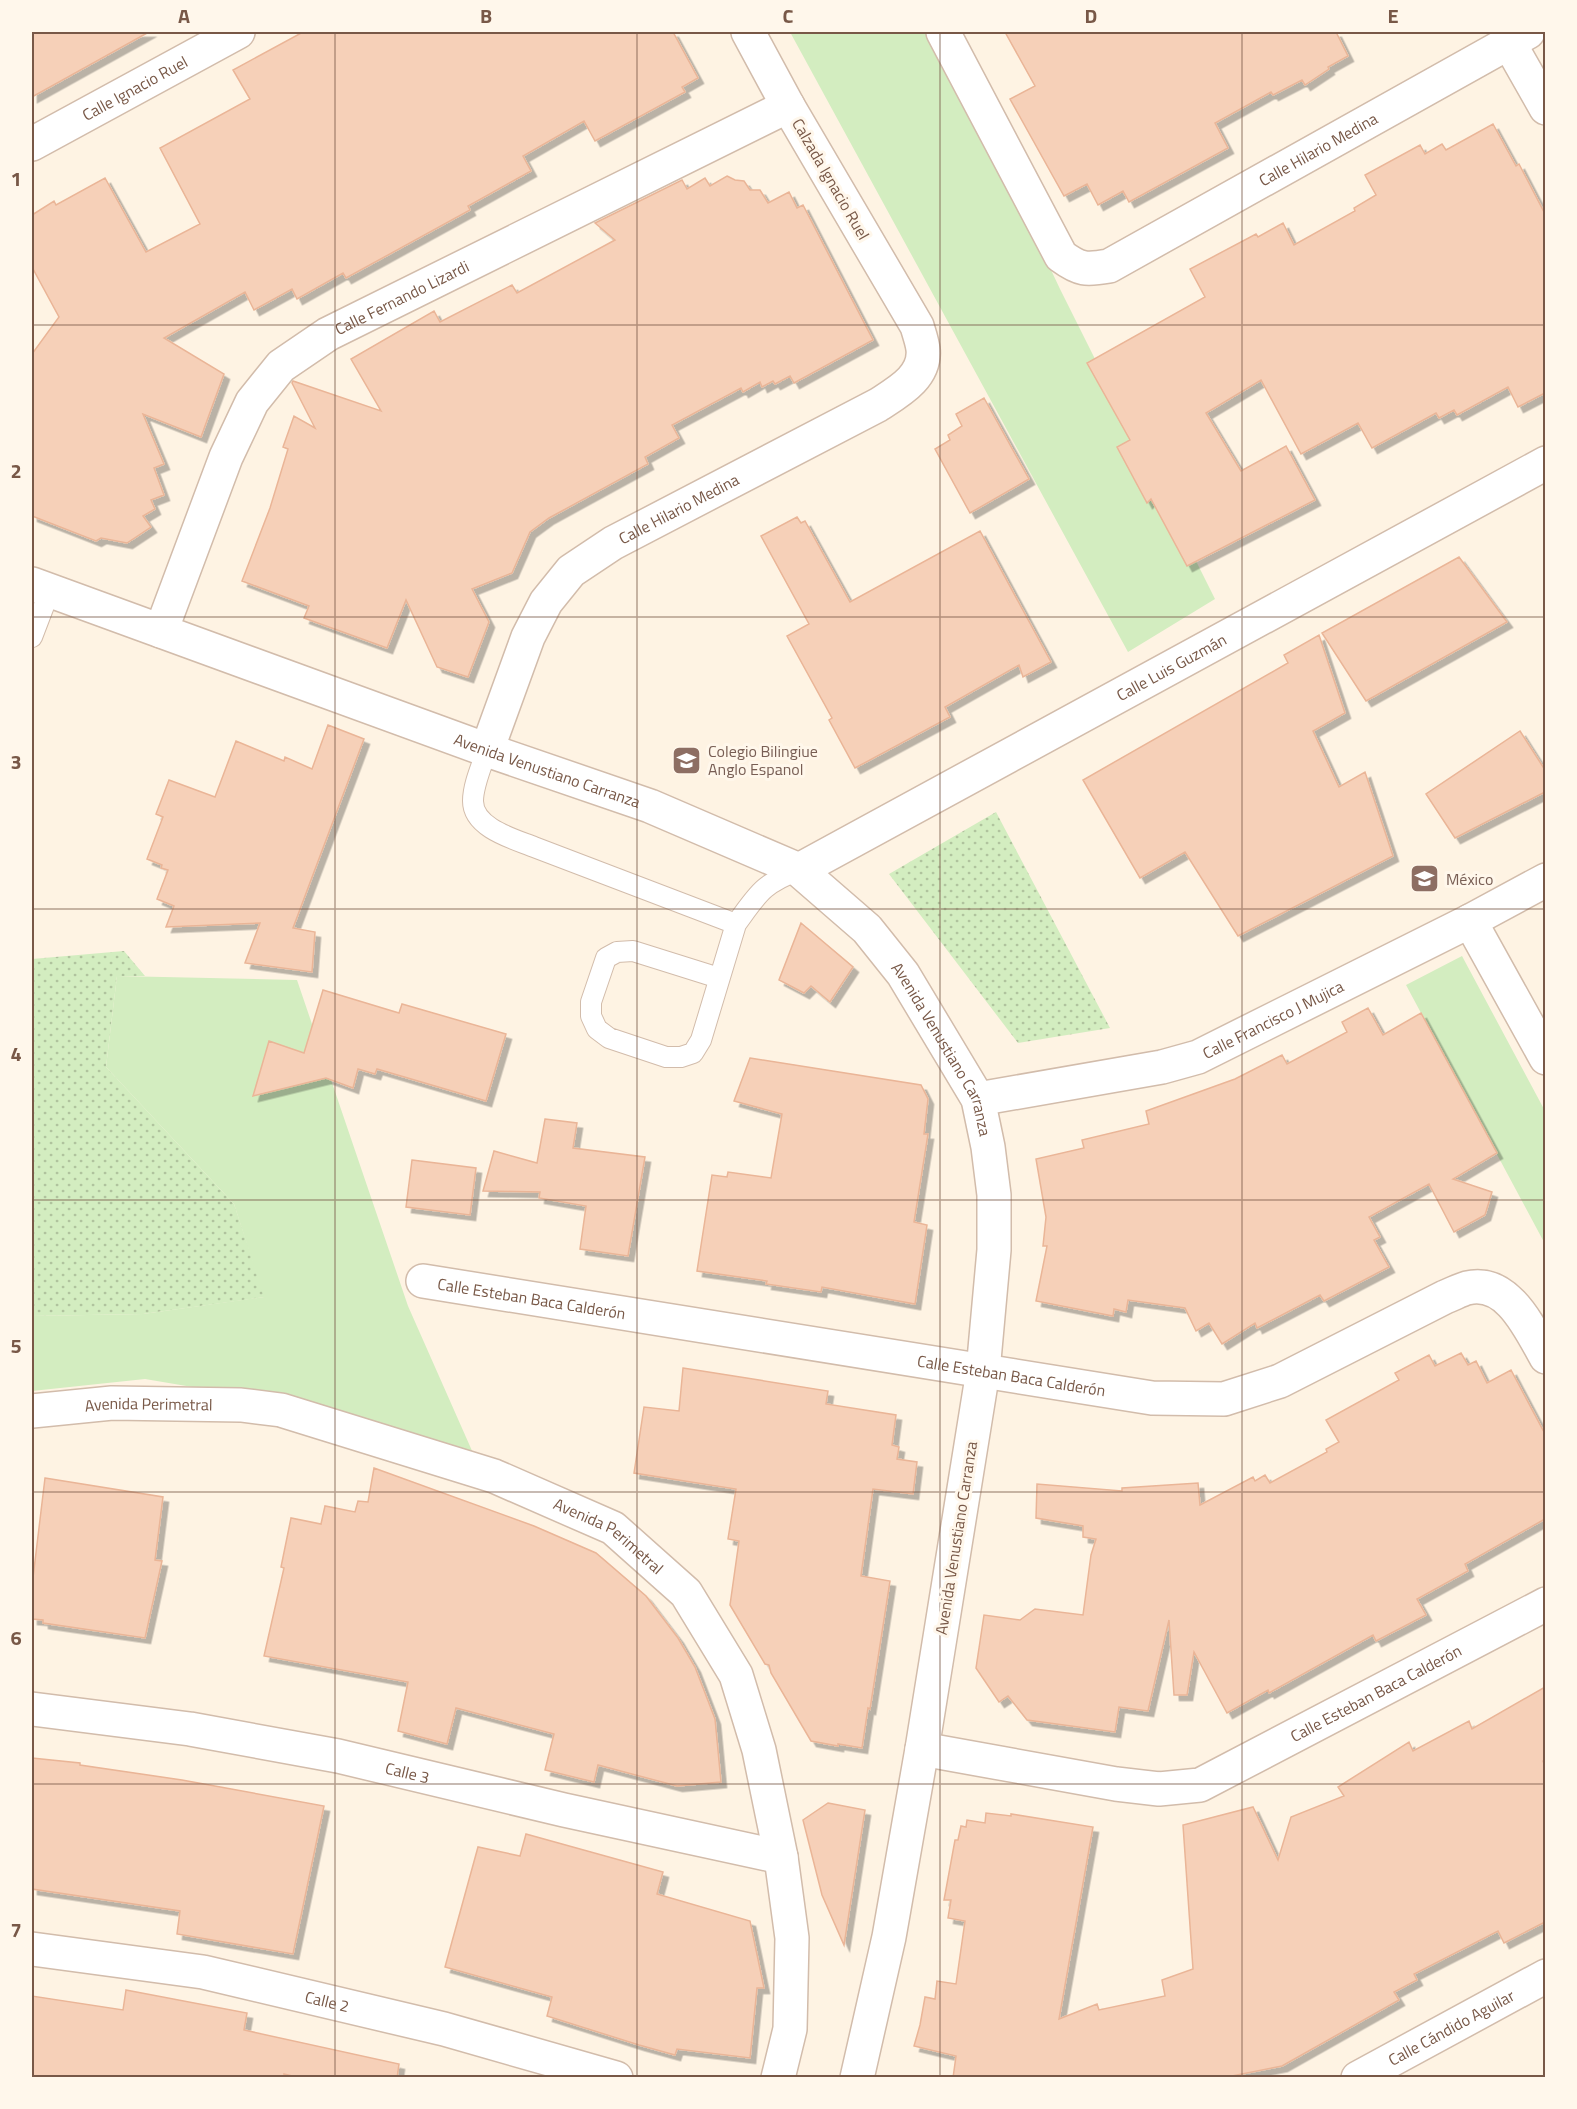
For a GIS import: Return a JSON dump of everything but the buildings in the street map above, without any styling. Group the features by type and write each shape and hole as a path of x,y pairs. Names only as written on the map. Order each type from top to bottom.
{"street":[{"name":"Calle Ignacio Ruel","path":"32,144 238,32"},
{"name":"Calzada Ignacio Ruel","path":"748,32 788,106 917,326"},
{"name":"Calle Hilario Medina","path":"943,32 1061,256 1077,267 1089,270 1108,266 1518,36"},
{"path":"1518,36 1545,108"},
{"name":"Calle Fernando Lizardi","path":"161,631 226,457 252,402 281,366 328,334 788,106"},
{"name":"Calle Hilario Medina","path":"487,750 528,637 546,602 571,571 613,543 878,405 906,387 919,370 924,350 917,326"},
{"name":"Calle Luis Guzmán","path":"799,870 1545,463"},
{"name":"Avenida Venustiano Carranza","path":"41,587 487,750 650,806 799,870 867,929 903,974 978,1099 988,1147 994,1195 994,1250 983,1371 889,1937 857,2078"},
{"name":"Calle Francisco J Mujica","path":"978,1099 1162,1067 1198,1056 1470,921 1545,880"},
{"path":"1470,921 1545,1058"},
{"name":"Calle Esteban Baca Calderón","path":"423,1281 1152,1398 1224,1399 1280,1381 1446,1296 1469,1287 1488,1288 1506,1298 1522,1316 1545,1357"},
{"name":"Avenida Perimetral","path":"32,1411 112,1403 241,1404 281,1410 494,1476 614,1528 686,1593 736,1675 759,1750 781,1857 792,1938 790,2029 778,2078"},
{"name":"Calle Esteban Baca Calderón","path":"922,1749 1116,1784 1160,1789 1200,1785 1545,1604"},
{"name":"Calle 3","path":"32,1709 190,1729 338,1756 564,1810 781,1857"},
{"name":"Calle 2","path":"32,1949 203,1972 444,2029 616,2078"},
{"name":"Calle Cándido Aguilar","path":"1358,2078 1545,1976"}],"lane":[{"path":"32,637 41,587"},
{"path":"487,750 473,802 482,822 501,835 736,924"},
{"path":"719,978 633,951 617,952 606,958 591,1002 591,1016 597,1029 609,1038 666,1056 681,1057 693,1053 701,1040 736,924 762,889 781,877 799,870"}],"green space":[{"path":"790,32 939,32 1060,289 1215,599 1128,652"},
{"path":"996,812 1110,1028 1018,1043 889,874"},
{"path":"124,951 145,976 117,976 106,1067 234,1204 265,1297 143,1314 32,1316 32,959"},
{"path":"1462,956 1545,1111 1545,1244 1406,985"},
{"path":"117,976 297,980 408,1306 473,1453 345,1413 145,1379 32,1391 32,1316 143,1314 264,1297 234,1204 106,1067"}],"place":[{"name":"Colegio Bilingiue Anglo Espanol","path":"687,760"},
{"name":"México","path":"1425,879"}]}
